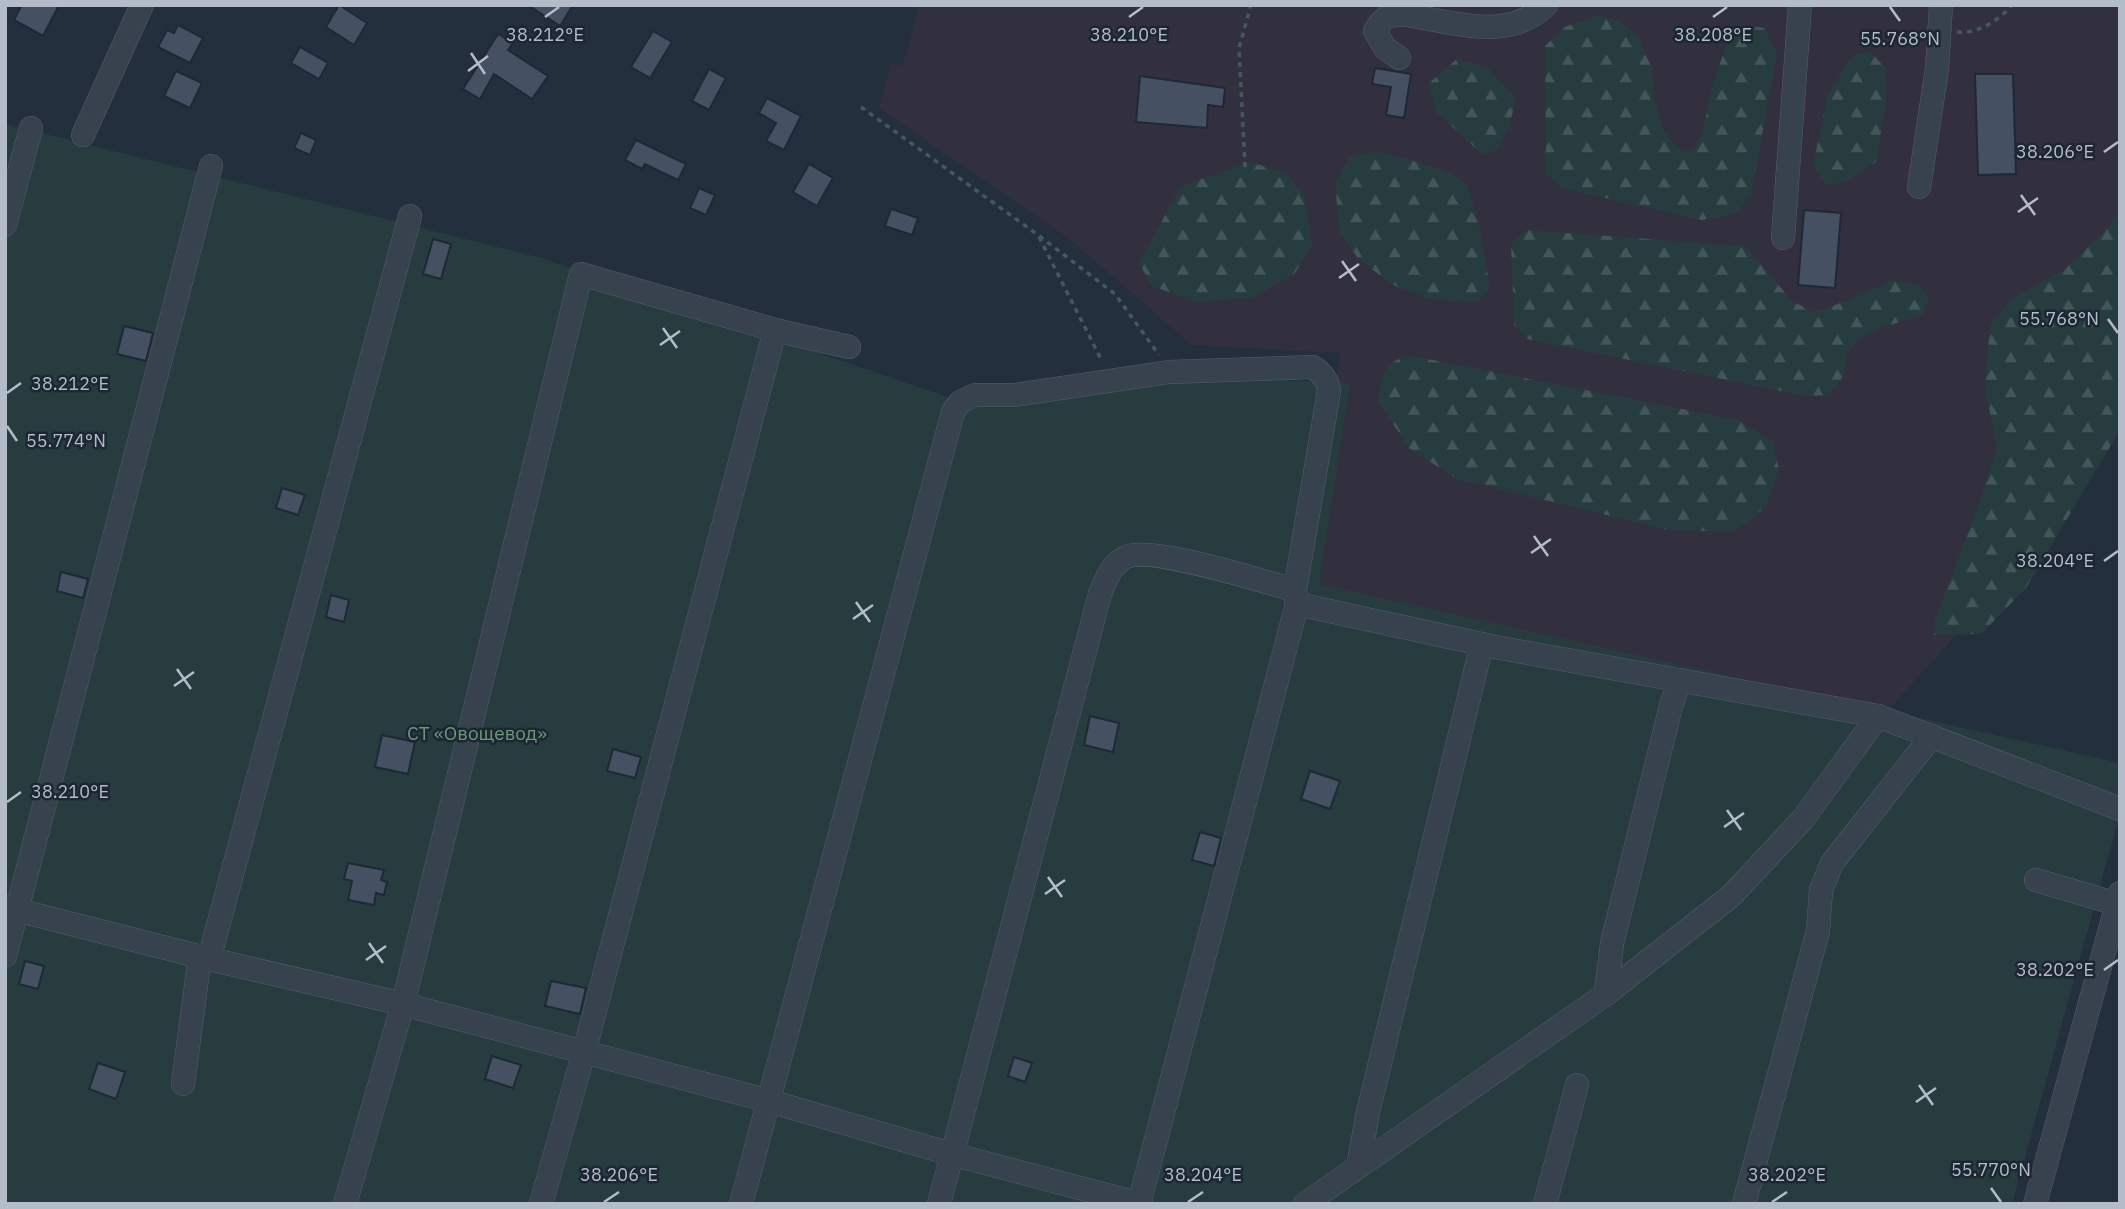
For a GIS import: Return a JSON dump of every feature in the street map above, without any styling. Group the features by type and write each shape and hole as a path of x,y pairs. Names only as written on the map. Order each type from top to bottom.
{"street":[{"path":"83,135 142,5"},
{"path":"1399,58 1385,48 1376,31 1382,22 1391,16 1409,15 1486,28 1516,24 1546,5"},
{"path":"1783,239 1800,5"},
{"path":"1919,187 1937,69 1941,5"},
{"path":"5,225 31,128"},
{"path":"5,956 11,908 211,166"},
{"path":"183,1084 204,957 410,216"},
{"path":"345,1204 402,1004 581,274 775,330 849,346"},
{"path":"541,1204 584,1052 775,330"},
{"path":"11,908 402,1004 769,1101 951,1154 1140,1204 1296,597 1329,391 1328,383 1321,372 1313,367 1169,372 1015,395 975,395 960,402 953,412 769,1101 741,1204"},
{"path":"939,1204 1097,607 1110,571 1130,556 1161,556 1296,597 1482,644 1878,716 2120,809"},
{"path":"1358,1167 1368,1112 1482,644"},
{"path":"1606,994 1612,943 1679,680"},
{"path":"1305,1204 1606,994 1731,896 1803,819 1878,716"},
{"path":"1744,1204 1818,931 1821,890 1828,872 1832,863 1931,736"},
{"path":"2035,1204 2118,899 2036,880"},
{"path":"1545,1204 1577,1085"}],"path":[{"path":"1245,167 1239,48 1251,5"},
{"path":"1939,31 1968,33 2000,19 2012,5"},
{"path":"861,107 1115,294 1155,348 1169,372"},
{"path":"1038,235 1112,382"}],"shaded area":[{"path":"919,5 2120,5 2120,301 1993,594 1890,708 1320,606 1304,588 1340,353 1192,345 1067,237 879,108 891,64 903,65"}],"green space":[{"path":"1598,15 1619,21 1636,34 1652,68 1654,97 1662,129 1682,152 1694,148 1702,135 1712,87 1728,40 1742,24 1764,28 1777,54 1751,194 1736,214 1702,220 1561,188 1546,173 1545,46 1565,27"},
{"path":"1870,51 1885,68 1886,102 1876,162 1848,181 1826,185 1813,166 1827,97 1851,57"},
{"path":"1457,59 1488,68 1516,98 1510,124 1497,150 1482,154 1437,113 1428,84"},
{"name":"СТ «Овощевод»","path":"5,124 541,258 968,404 1194,376 1350,383 1319,584 2120,763 2120,814 2012,1204 5,1204"},
{"path":"1378,152 1443,170 1461,180 1467,187 1476,214 1490,289 1477,302 1432,299 1397,287 1360,261 1340,233 1335,183 1350,156"},
{"path":"1251,162 1287,174 1305,197 1312,245 1295,273 1254,297 1196,302 1152,286 1139,263 1181,186"},
{"path":"2120,207 2120,430 2026,588 1981,634 1934,635 1935,620 1997,449 1985,388 1990,325 2011,299 2065,269 2110,226"},
{"path":"1526,230 1745,246 1793,302 1815,312 1890,281 1918,284 1929,299 1922,315 1859,338 1846,356 1844,375 1829,395 1806,396 1527,339 1514,325 1511,244"},
{"path":"1407,355 1738,420 1773,442 1779,469 1766,507 1734,532 1669,530 1457,479 1410,449 1378,402 1387,368"}],"building":[{"path":"22,5 59,5 43,36 14,20"},
{"path":"339,5 367,23 354,45 326,27"},
{"path":"528,5 573,5 560,26"},
{"path":"178,25 203,38 190,63 158,47 167,30 174,33"},
{"path":"653,31 672,42 650,78 631,67"},
{"path":"498,34 513,43 508,50 548,76 532,99 494,74 480,99 463,89"},
{"path":"300,47 328,63 319,79 291,63"},
{"path":"1375,68 1411,74 1404,118 1386,115 1391,87 1372,84"},
{"path":"709,69 726,78 709,110 692,101"},
{"path":"176,71 202,83 190,108 164,96"},
{"path":"1975,74 2013,74 2016,174 1978,175"},
{"path":"1140,76 1225,88 1223,107 1208,105 1207,128 1136,122"},
{"path":"767,98 801,116 784,150 766,141 776,123 759,113"},
{"path":"301,133 316,140 310,155 294,148"},
{"path":"636,140 686,164 678,180 645,164 642,169 625,160"},
{"path":"809,164 833,178 817,206 793,192"},
{"path":"699,188 715,195 706,215 690,208"},
{"path":"891,209 918,218 912,235 885,226"},
{"path":"1804,210 1841,213 1835,288 1798,285"},
{"path":"433,239 451,244 441,279 423,274"},
{"path":"124,326 153,333 146,361 117,354"},
{"path":"282,488 305,495 298,515 276,508"},
{"path":"61,572 88,579 83,598 57,591"},
{"path":"331,595 349,600 344,622 326,617"},
{"path":"1090,716 1119,723 1113,752 1084,745"},
{"path":"382,735 415,742 408,774 375,767"},
{"path":"613,749 641,757 635,778 607,771"},
{"path":"1310,771 1340,781 1330,809 1301,799"},
{"path":"1200,832 1221,838 1214,866 1192,860"},
{"path":"348,863 384,870 381,880 387,882 384,895 376,893 374,905 348,900 352,881 344,879"},
{"path":"25,961 44,966 38,989 19,984"},
{"path":"551,981 586,988 580,1014 545,1006"},
{"path":"492,1056 521,1065 513,1088 485,1079"},
{"path":"1014,1057 1032,1063 1025,1082 1008,1076"},
{"path":"98,1063 125,1072 116,1099 89,1089"}]}
